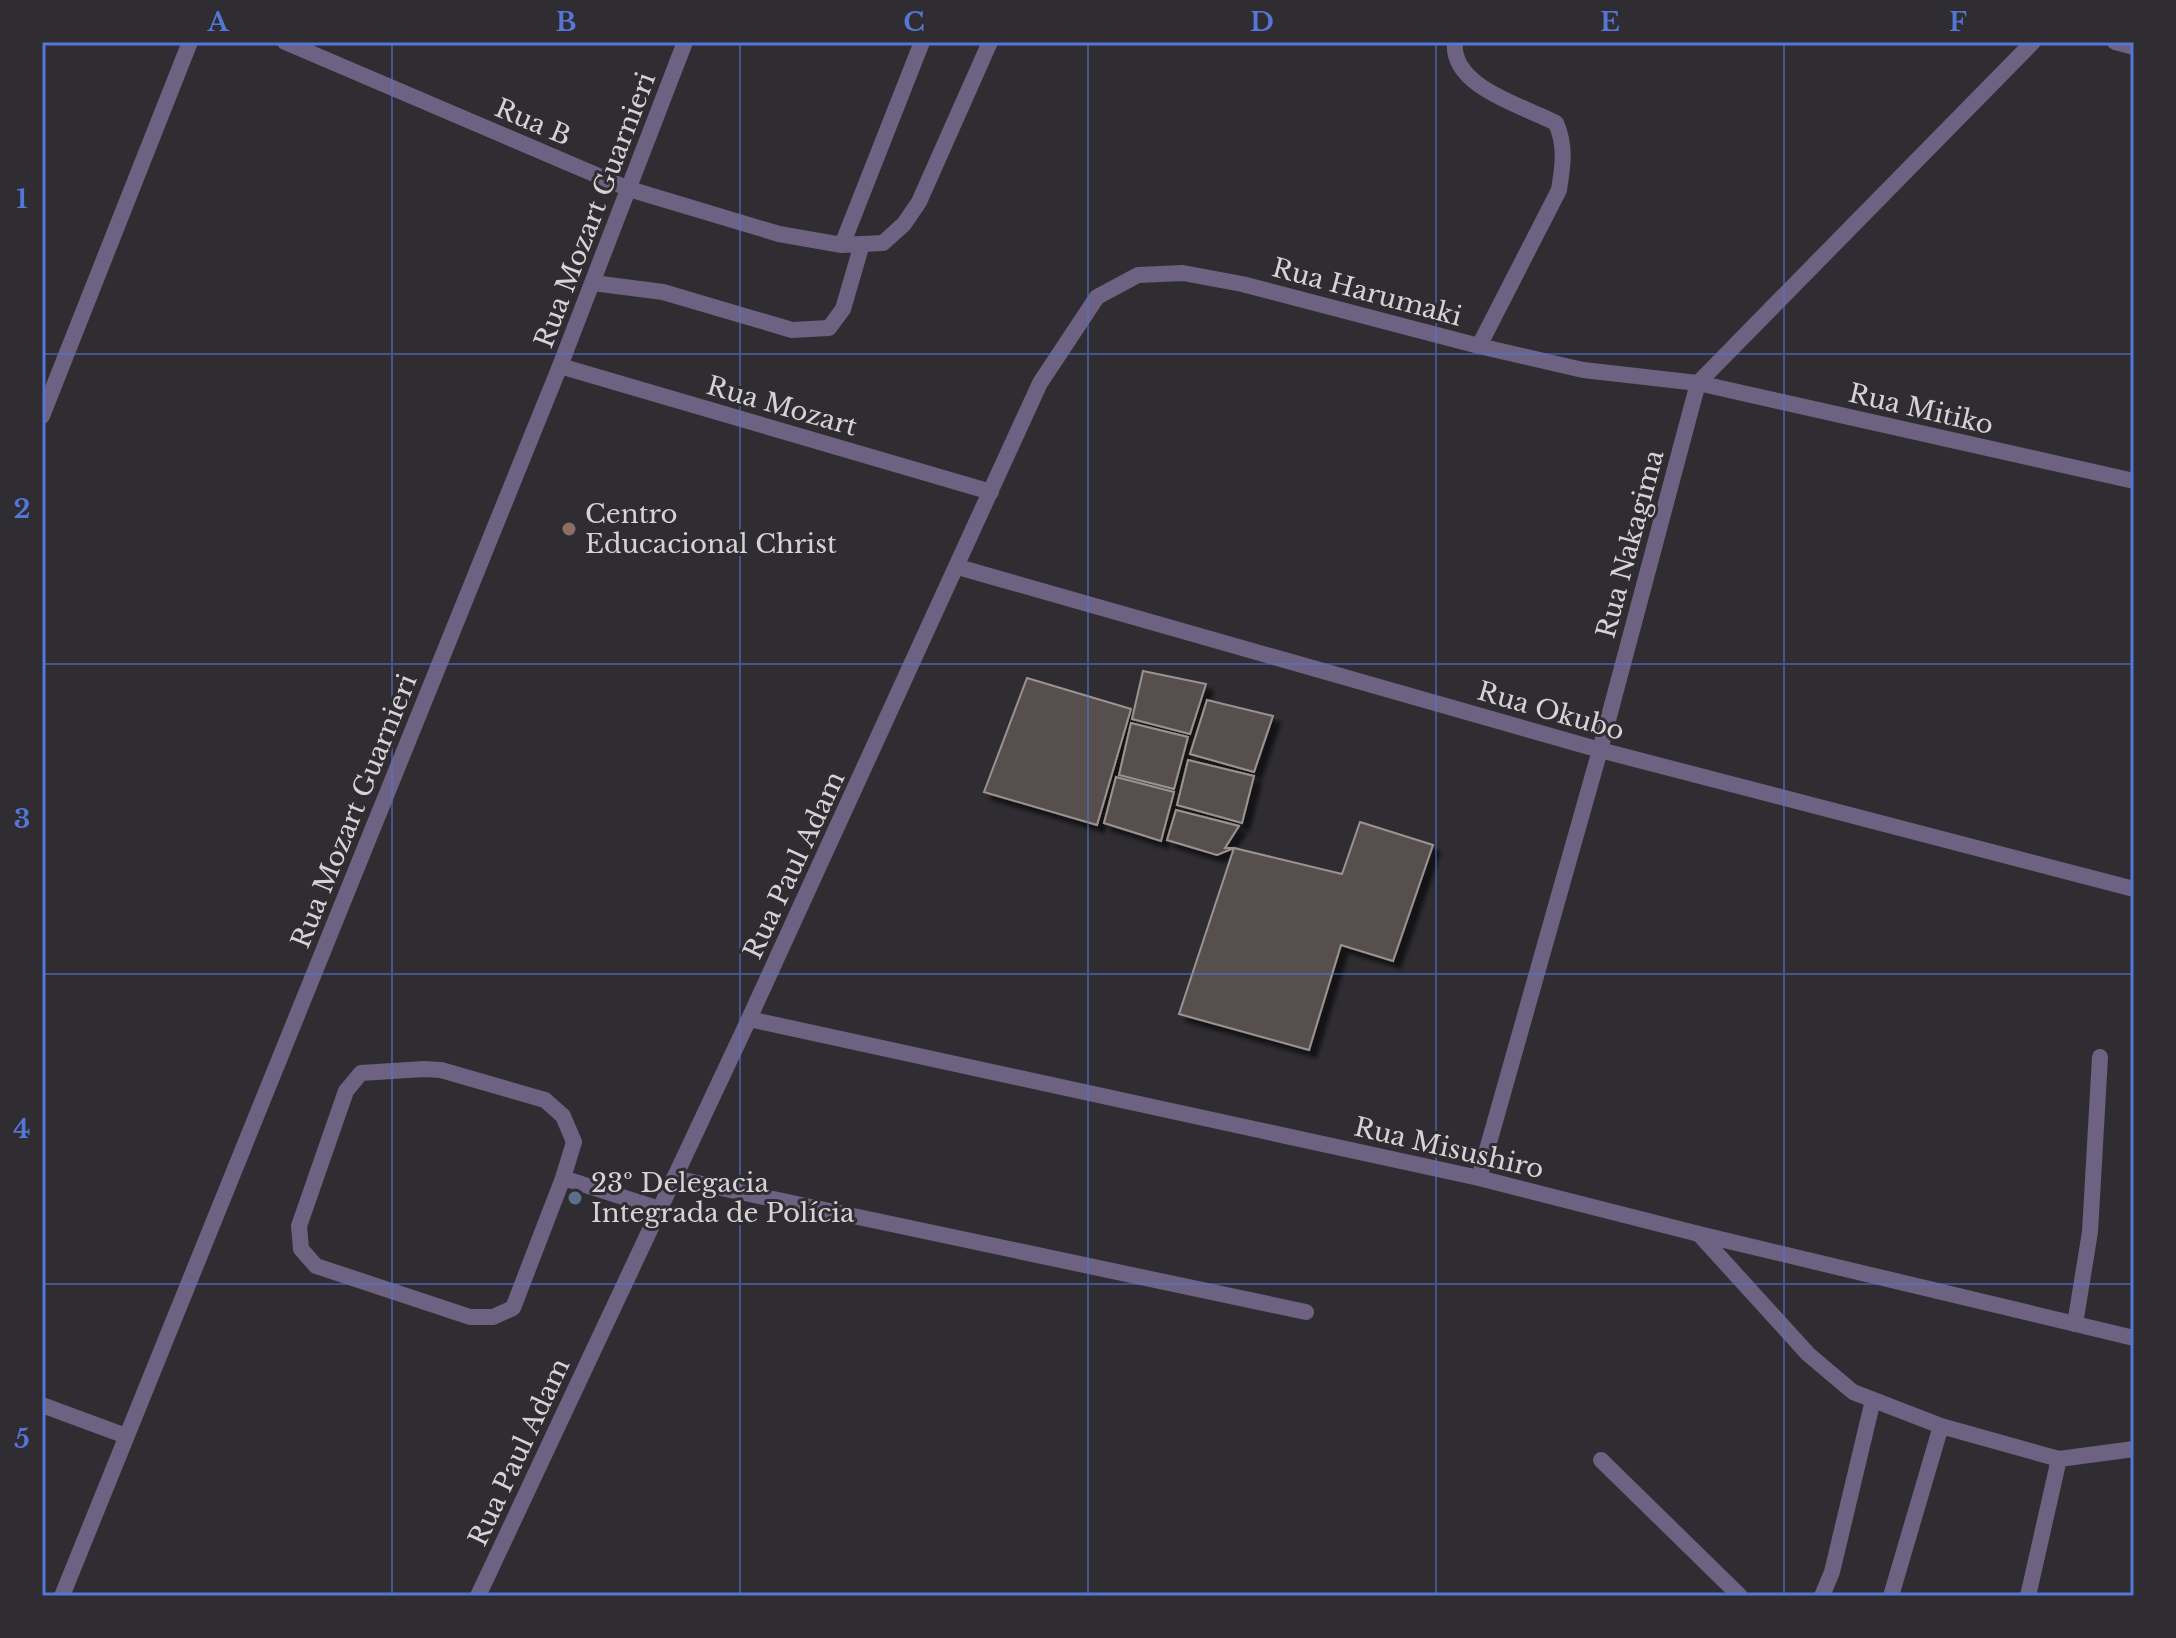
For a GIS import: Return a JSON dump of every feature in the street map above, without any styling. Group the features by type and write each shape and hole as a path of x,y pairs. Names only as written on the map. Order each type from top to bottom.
{"street":[{"path":"42,416 190,42"},
{"name":"Rua B","path":"285,42 629,189 779,234 842,245 883,243 904,224 919,202 990,42"},
{"name":"Rua Mozart Guarnieri","path":"62,1596 560,366 685,42"},
{"path":"842,245 922,42"},
{"name":"Rua Harumaki","path":"1455,42 1454,52 1463,72 1489,92 1556,123 1563,140 1559,190 1479,346"},
{"name":"Rua Nakagima","path":"1479,1178 1600,750 1698,383 2033,42"},
{"path":"2115,42 2134,47"},
{"path":"593,283 663,292 792,330 829,328 843,309 862,244"},
{"name":"Rua Paul Adam","path":"478,1596 749,1019 1040,383 1097,297 1138,275 1183,273 1242,284"},
{"name":"Rua Harumaki","path":"1242,284 1583,370 1698,383"},
{"name":"Rua Mozart","path":"560,366 991,492"},
{"name":"Rua Mitiko","path":"1698,383 2134,481"},
{"name":"Rua Okubo","path":"958,567 1600,750 2134,889"},
{"name":"Rua Misushiro","path":"749,1019 1479,1178 2134,1338"},
{"path":"2075,1324 2090,1232 2100,1057"},
{"path":"441,1070 545,1100 563,1116 574,1142 563,1178 513,1308 493,1317 470,1317 316,1266 301,1249 299,1226 346,1091 361,1073 441,1070"},
{"path":"563,1178 660,1209"},
{"path":"674,1178 1306,1312"},
{"path":"1699,1234 1808,1354 1853,1392 1941,1426 2059,1459 2134,1449"},
{"path":"1822,1596 1832,1572 1873,1400"},
{"path":"42,1405 126,1436"},
{"path":"1891,1596 1941,1426"},
{"path":"2028,1596 2059,1459"},
{"path":"1601,1460 1740,1596"}],"building":[{"path":"1143,671 1206,684 1190,734 1132,719"},
{"path":"1027,678 1131,709 1097,825 984,792"},
{"path":"1207,700 1273,716 1254,772 1190,754"},
{"path":"1131,723 1188,737 1174,789 1119,775"},
{"path":"1188,760 1254,776 1242,823 1177,805"},
{"path":"1116,777 1174,792 1161,841 1104,823"},
{"path":"1176,810 1239,826 1225,848 1234,848 1217,855 1167,840"},
{"path":"1360,822 1433,845 1393,961 1341,945 1309,1050 1179,1014 1234,848 1342,874"}],"place":[{"name":"Centro Educacional Christ","path":"569,529"},
{"name":"23º Delegacia Integrada de Polícia","path":"575,1198"}]}
